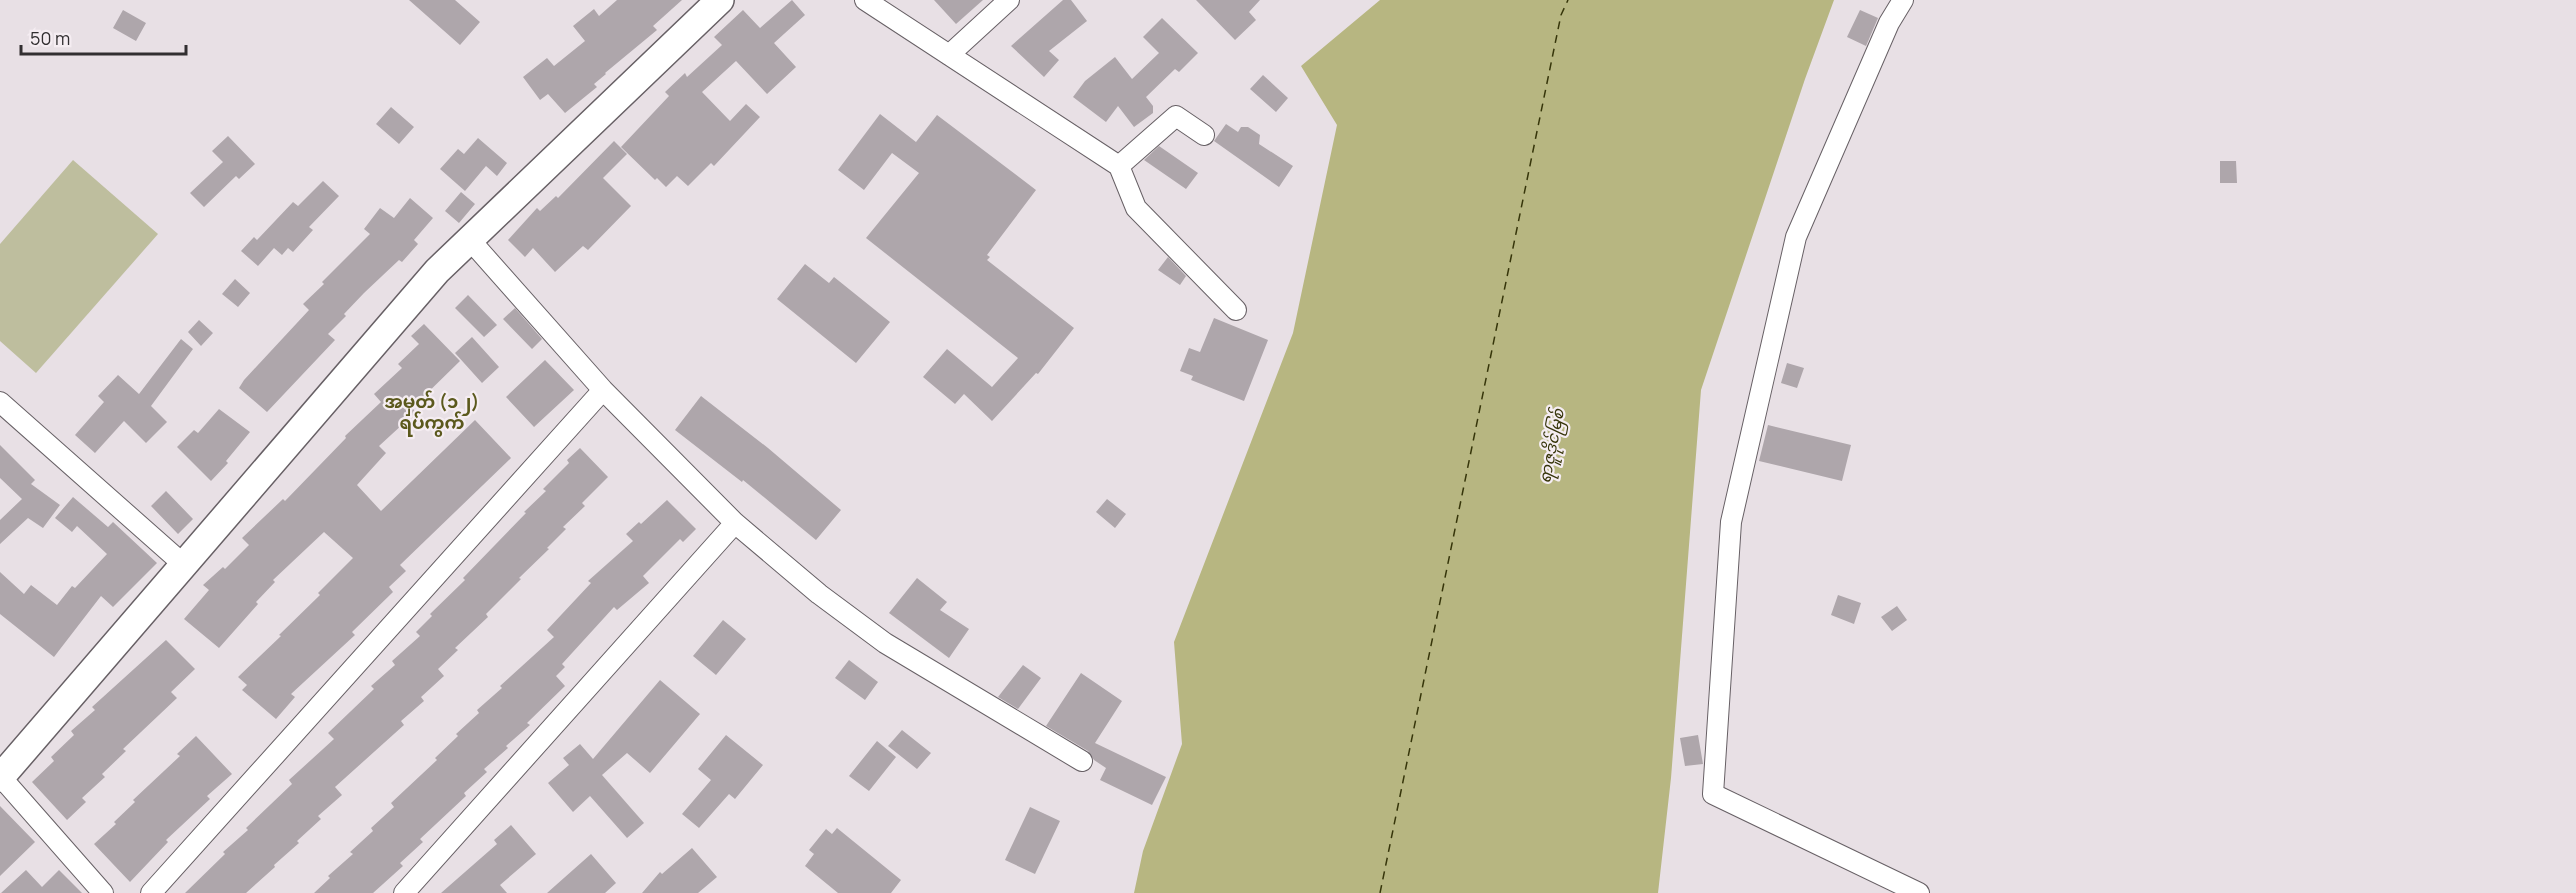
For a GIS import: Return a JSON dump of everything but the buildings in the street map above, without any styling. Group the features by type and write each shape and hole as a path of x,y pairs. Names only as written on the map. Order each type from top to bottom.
{"street":[{"path":"103,893 0,778 437,271 720,0"},
{"path":"865,0 1119,166 1136,208 1236,310"},
{"path":"949,56 1009,0"},
{"path":"1903,0 1889,23 1796,237 1731,522 1713,794 1919,893"},
{"path":"1119,166 1176,117 1204,135"},
{"path":"470,240 603,390 735,523 819,594 885,643 1082,761"},
{"path":"151,893 603,390"},
{"path":"0,402 183,564"},
{"path":"404,893 735,523"}],"green space":[{"path":"73,160 158,234 36,373 0,341 0,244"}],"water":[{"name":"ရာဇူဒိုင်မြစ်","path":"1380,0 1834,0 1805,79 1701,390 1671,778 1658,893 1134,893 1143,851 1182,744 1174,642 1293,333 1337,125 1301,66"}],"ferry route":[{"path":"1380,893 1561,15 1568,0"}],"district":[{"name":"အမှတ် (၁၂) ရပ်ကွက်","path":"432,411"}]}
